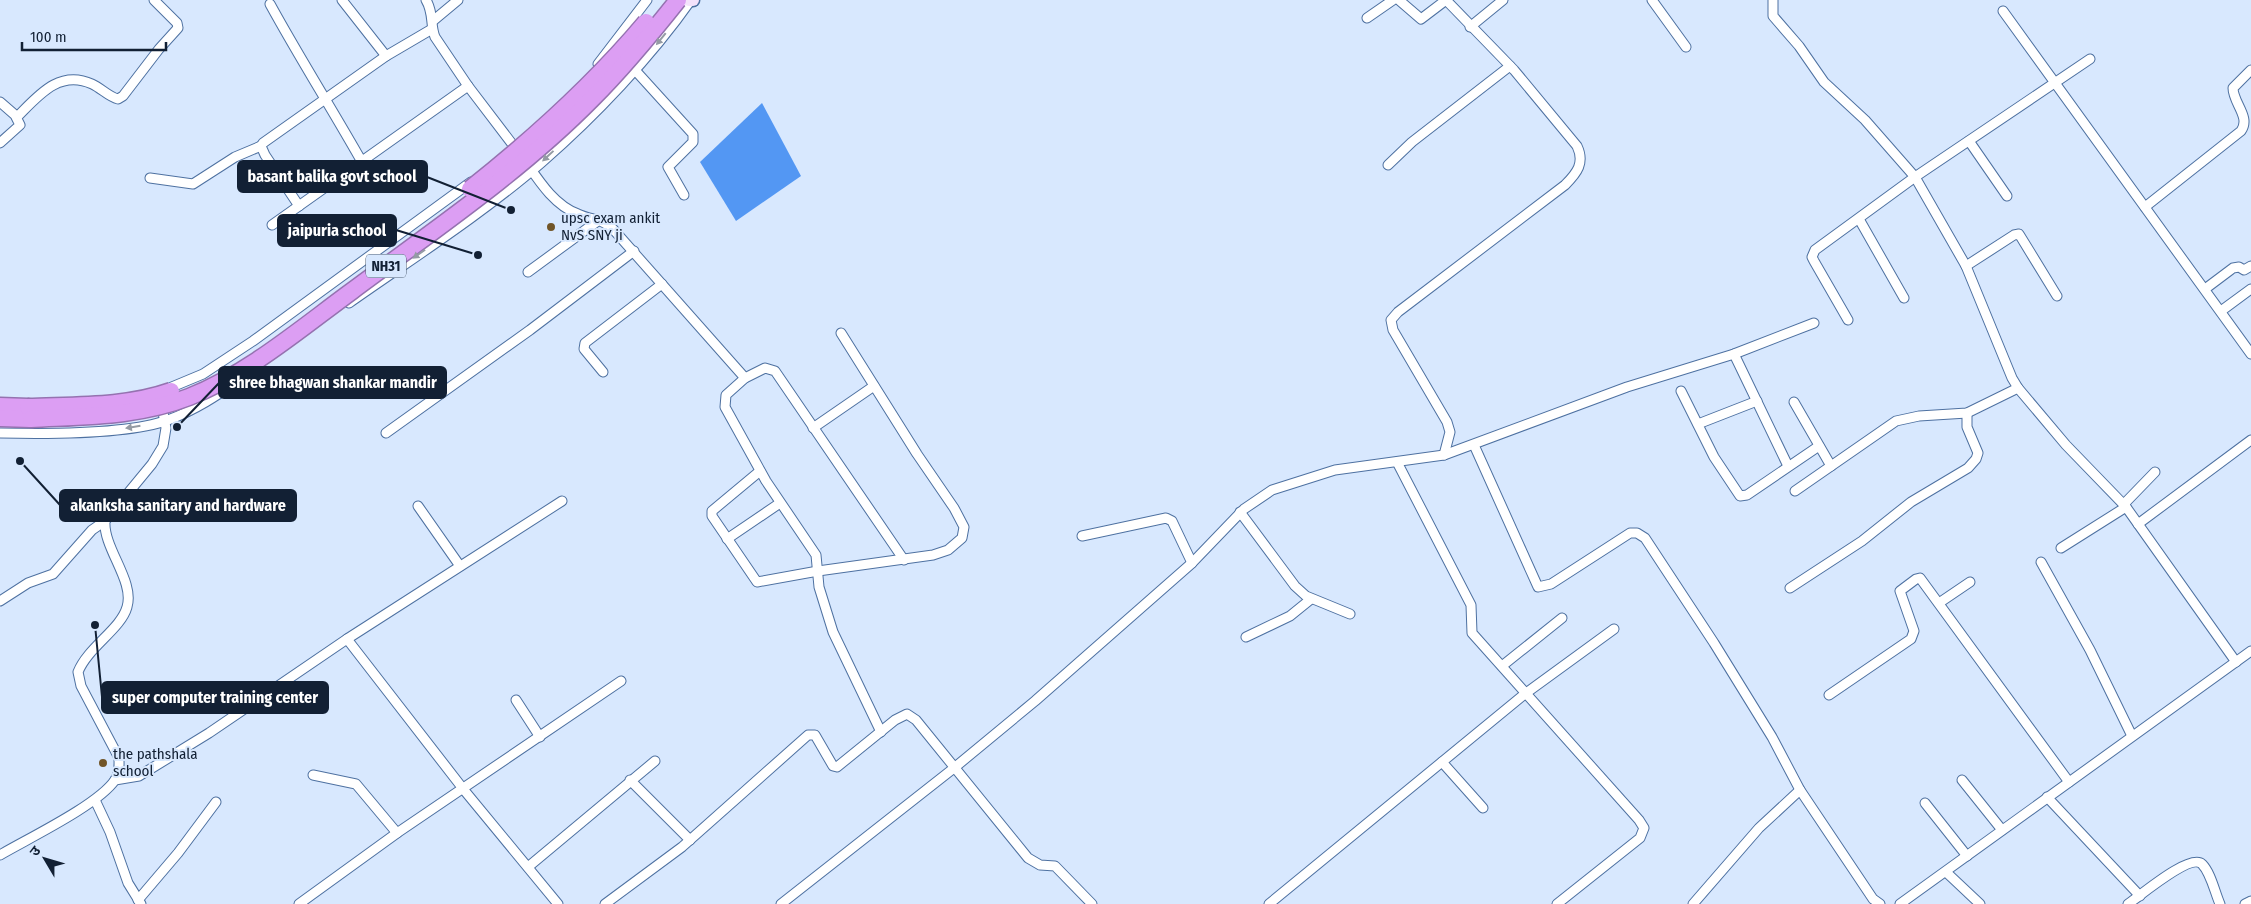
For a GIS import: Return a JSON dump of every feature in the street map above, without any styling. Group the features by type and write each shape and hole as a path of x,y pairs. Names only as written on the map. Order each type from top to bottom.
{"highway":[{"name":"NH31","path":"0,418 154,398 221,371 250,352 392,247 509,158 612,60 665,0"},
{"name":"NH31","path":"0,406 30,413 115,414 150,410 189,397 249,366 468,205 519,165 590,101 627,62 678,0"}],"street":[{"path":"17,117 49,86 65,80 86,82 100,88 114,98 118,99 123,96 159,49 178,28 177,23 154,0"},
{"path":"342,0 386,56"},
{"path":"426,0 433,24 468,86 531,170 560,204 579,215 608,224 745,378"},
{"path":"150,178 193,184 235,157 261,146 268,138 326,100 433,24 458,0"},
{"path":"0,399 44,401 118,398 160,391 203,374 253,341 462,189 514,146 598,65 647,0"},
{"path":"0,433 37,434 119,429 164,421 205,404 480,211 531,170 589,118 634,69 691,0"},
{"path":"1400,0 1421,19 1446,0 1470,27 1510,66 1577,146 1582,155 1581,165 1565,185 1398,312 1391,320 1393,330 1447,422 1450,432 1444,455"},
{"path":"1470,27 1502,0"},
{"path":"1652,0 1686,47"},
{"path":"1773,0 1773,16 1799,46 1824,82 1865,120 1915,177 1966,266 2012,378 2018,388 2066,445 2125,506 2236,662"},
{"path":"1367,18 1388,1"},
{"path":"270,4 310,76 362,162"},
{"path":"2004,11 2251,354"},
{"path":"1848,320 1812,257 1815,250 1915,177 2090,59"},
{"path":"1388,165 1412,142 1510,66"},
{"path":"634,69 690,130 695,138 690,146 668,166 684,195"},
{"path":"2145,207 2245,126 2244,119 2233,94 2233,88 2251,70"},
{"path":"272,225 468,86"},
{"path":"0,102 17,117 20,125 17,130 0,143"},
{"path":"1969,141 2008,196"},
{"path":"261,146 265,156 299,206"},
{"path":"1859,218 1904,298"},
{"path":"528,272 599,220"},
{"path":"1966,266 2014,235 2019,234 2057,296"},
{"path":"386,433 530,330 634,251"},
{"path":"2205,289 2233,268 2239,267 2244,270 2251,266"},
{"path":"603,372 584,349 585,343 662,284"},
{"path":"2221,311 2251,289"},
{"path":"781,904 954,768 1035,701 1192,563 1240,512 1272,490 1335,470 1444,455 1627,387 1734,354 1814,323"},
{"path":"760,471 712,511 727,538 757,582 818,571 933,555 948,550 962,538 964,528 954,508 840,333"},
{"path":"1734,354 1788,466"},
{"path":"881,732 833,632 819,587 816,556 760,471 725,407 724,400 726,395 745,378 765,368 775,371 904,560"},
{"path":"814,428 874,386"},
{"path":"1795,491 1896,422 1919,416 1957,416 2018,388"},
{"path":"0,601 28,583 53,574 92,530 105,521 152,464 165,440 160,391"},
{"path":"1681,391 1714,457 1740,496 1747,495 1819,446"},
{"path":"1698,424 1757,401"},
{"path":"1794,402 1831,466"},
{"path":"1790,588 1862,540 1911,502 1973,464 1978,452 1967,427 1967,413"},
{"path":"2138,524 2251,440"},
{"path":"1474,445 1538,587 1551,584 1624,536 1638,533 1644,538 1725,660 1772,737 1800,790 1873,899 1880,904"},
{"path":"1397,462 1471,605 1472,633 1639,820 1644,828 1640,838 1557,904"},
{"path":"2061,548 2125,506 2155,472"},
{"path":"115,780 139,776 150,770 281,686 347,639 562,501"},
{"path":"727,538 780,503"},
{"path":"418,506 460,566"},
{"path":"1240,512 1295,586 1311,599 1350,614"},
{"path":"1082,536 1166,518 1172,521 1192,563"},
{"path":"0,855 95,800 115,780 119,770 119,758 78,680 78,672 83,661 127,608 127,592 106,536 105,521"},
{"path":"2041,562 2090,650 2132,736"},
{"path":"1829,695 1911,639 1914,630 1900,595 1902,588 1920,578 2069,782"},
{"path":"1939,603 1970,582"},
{"path":"1246,637 1290,616 1311,599"},
{"path":"1502,666 1562,618"},
{"path":"1269,904 1526,693 1614,629"},
{"path":"347,639 464,790 558,904"},
{"path":"1900,904 2251,650"},
{"path":"299,904 397,834 621,681"},
{"path":"516,700 540,737"},
{"path":"605,904 690,840 808,735 815,735 834,766 837,767 903,715 910,715 991,810 1028,858 1040,865 1055,866 1092,904"},
{"path":"528,867 655,760"},
{"path":"1442,762 1483,808"},
{"path":"313,775 356,784 397,834"},
{"path":"630,780 690,840"},
{"path":"1962,780 2002,830"},
{"path":"1693,904 1759,828 1800,790"},
{"path":"2047,797 2140,896"},
{"path":"95,800 110,832 128,883 139,902 216,802"},
{"path":"1925,804 1967,856"},
{"path":"2128,904 2183,865 2196,862 2201,864 2206,872 2220,904"},
{"path":"1946,872 1980,904"},
{"path":"2245,904 2251,901"}],"water":[{"path":"762,103 801,176 736,221 700,162"}],"place":[{"name":"basant balika govt school","path":"511,210"},
{"name":"upsc exam ankit NvS SNY ji","path":"551,227"},
{"name":"jaipuria school","path":"478,255"},
{"name":"shree bhagwan shankar mandir","path":"177,427"},
{"name":"akanksha sanitary and hardware","path":"20,461"},
{"name":"super computer training center","path":"95,625"},
{"name":"the pathshala school","path":"103,763"}]}
